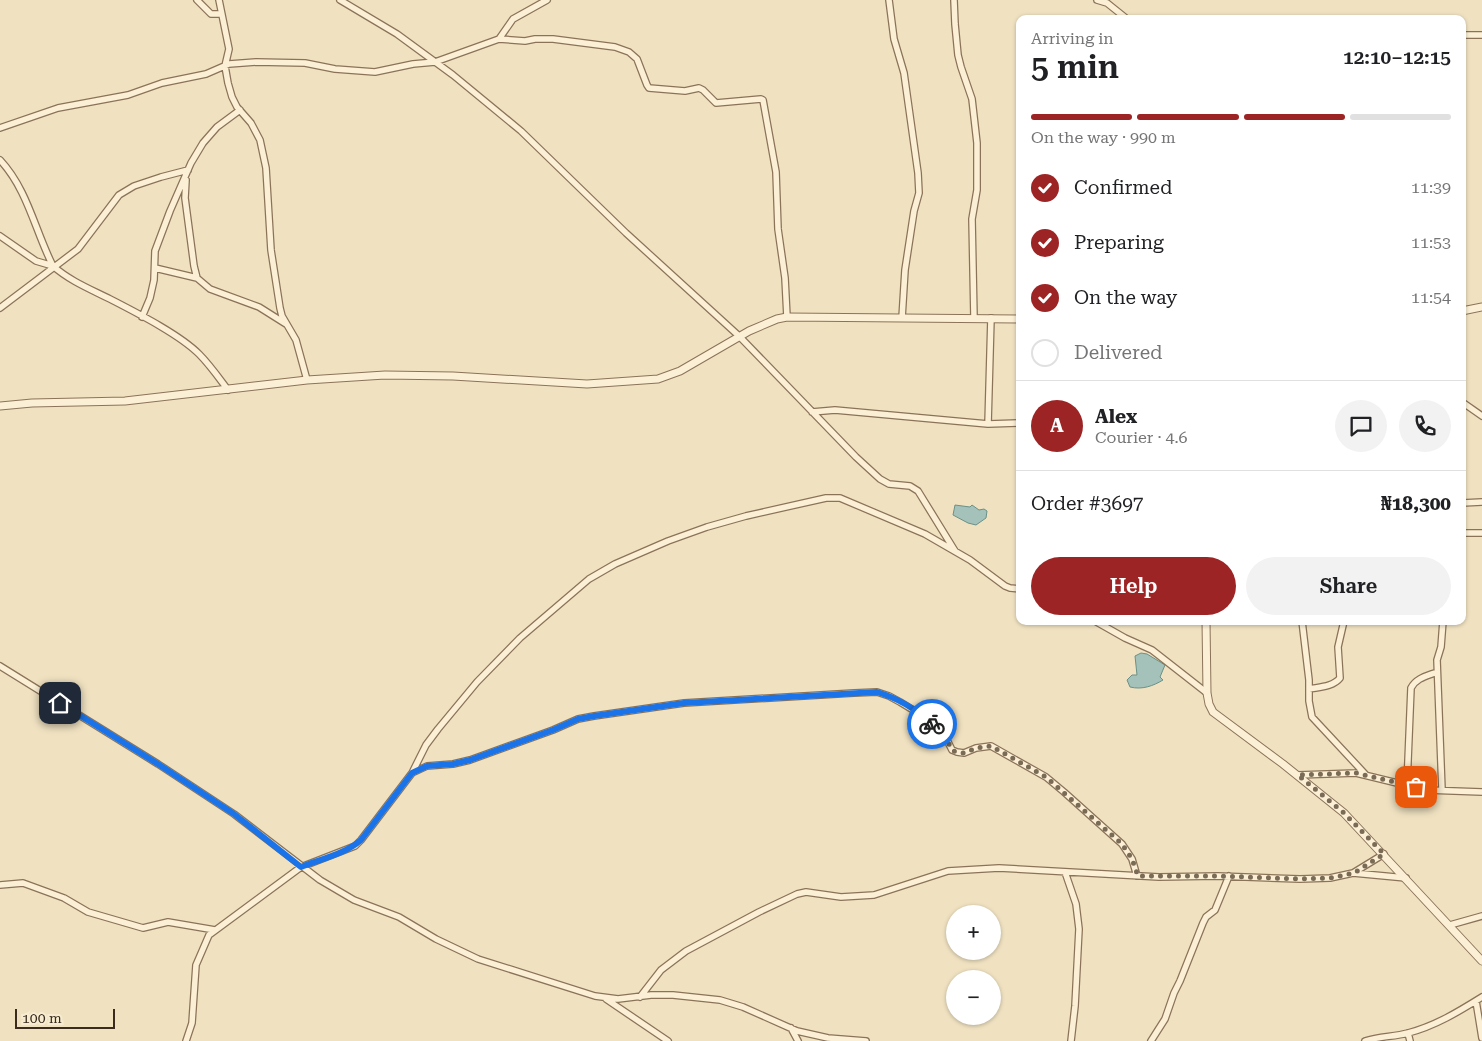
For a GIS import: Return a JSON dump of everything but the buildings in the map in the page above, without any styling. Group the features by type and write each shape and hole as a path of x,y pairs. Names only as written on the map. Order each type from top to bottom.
{"street":[{"path":"197,0 211,14 222,14"},
{"path":"219,0 229,49 225,66 232,97 260,140 266,168 274,271 282,316 296,340 307,380"},
{"path":"340,0 397,34 521,131 626,233 739,336 856,458 889,484 910,486 918,491 955,551"},
{"path":"500,39 513,19 547,0"},
{"path":"889,0 894,39 904,73 919,193 914,211 905,270 902,318"},
{"path":"954,0 958,55 972,99 977,143 977,190 972,219 974,318"},
{"path":"1097,0 1107,3 1121,15"},
{"path":"1466,35 1482,35"},
{"path":"0,128 58,108 128,96 162,83 206,74 225,66 256,62 305,63 339,70 375,72 413,64 435,62 500,39 525,41 553,39 615,47 629,52 637,59 647,85 652,89 685,91 699,88 716,103 763,100 776,172 778,230 781,240 787,317"},
{"path":"142,317 150,298 154,280 155,251 191,162 217,127 240,110"},
{"path":"0,160 8,168 18,184 53,266"},
{"path":"0,308 53,266 78,249 119,195 134,186 188,170"},
{"path":"188,170 185,198 197,278"},
{"path":"0,236 36,261 53,266 81,286 110,299 184,342 198,352 228,390"},
{"path":"155,268 197,278 210,289 259,307 288,325"},
{"path":"1466,309 1482,306"},
{"path":"0,406 32,403 124,401 307,380 419,375 587,384 658,378 680,371 739,336 777,319 787,317 1016,319"},
{"path":"988,424 991,318"},
{"path":"1466,405 1482,416"},
{"path":"812,412 844,411 988,424 1016,423"},
{"path":"186,1041 192,1023 196,965 209,934 301,867 344,851 361,840 412,773 426,745 477,682 520,638 588,579 615,564 668,541 707,527 826,498 840,498 924,534 970,560 1005,586 1016,588"},
{"path":"1466,503 1482,502"},
{"path":"1466,533 1482,533"},
{"path":"1102,625 1152,650 1207,693"},
{"path":"1206,625 1207,693 1209,704 1214,712 1298,775 1344,813 1482,960"},
{"path":"1302,625 1312,717 1366,775"},
{"path":"1309,689 1332,685 1340,678 1338,646 1343,625"},
{"path":"1442,790 1437,660 1441,647 1443,625"},
{"path":"0,666 158,764 234,814 301,867 336,890 354,900 399,917 464,953 604,998 618,1000 673,995 720,1000 744,1007 791,1028 828,1038 866,1041"},
{"path":"1407,785 1411,688 1415,681 1437,672"},
{"path":"412,773 427,766 453,764 470,760 578,719 594,716 684,703 877,692 889,696 924,716 945,736 952,750 964,753 976,748 991,746 1046,777 1122,844 1132,859 1138,876"},
{"path":"1298,775 1356,773 1426,790 1482,792"},
{"path":"1354,873 1384,854"},
{"path":"640,997 661,970 686,951 797,894 817,892 841,896 874,895 934,875 962,869 998,868 1138,876 1229,876 1300,879 1330,878 1354,873 1406,878"},
{"path":"1065,872 1076,904 1079,929 1071,1041"},
{"path":"1151,1041 1165,1019 1202,923 1215,910 1229,876"},
{"path":"0,885 23,883 64,898 88,912 143,928 168,922 215,930"},
{"path":"1450,925 1482,916"},
{"path":"604,998 668,1041"},
{"path":"1365,1041 1408,1033 1443,1020 1480,1000 1482,1038"},
{"path":"791,1028 798,1041"},
{"path":"1408,1033 1410,1041"}],"water":[{"path":"955,505 970,507 972,505 979,510 984,509 987,511 986,518 976,525 968,523 953,515"},
{"path":"1141,653 1147,654 1165,665 1160,677 1163,680 1147,687 1130,687 1127,680 1132,675 1137,675 1135,656"}],"way so far":[{"path":"932,724 945,736 952,750 956,752 964,753 976,748 991,746 1046,777 1122,844 1132,859 1138,876 1300,879 1330,878 1354,873 1384,854 1337,806 1298,775 1356,773 1416,787"}],"route":[{"path":"60,703 234,814 301,867 354,846 361,840 412,773 420,768 470,760 578,719 684,703 877,692 900,702 924,716 932,724"}]}
